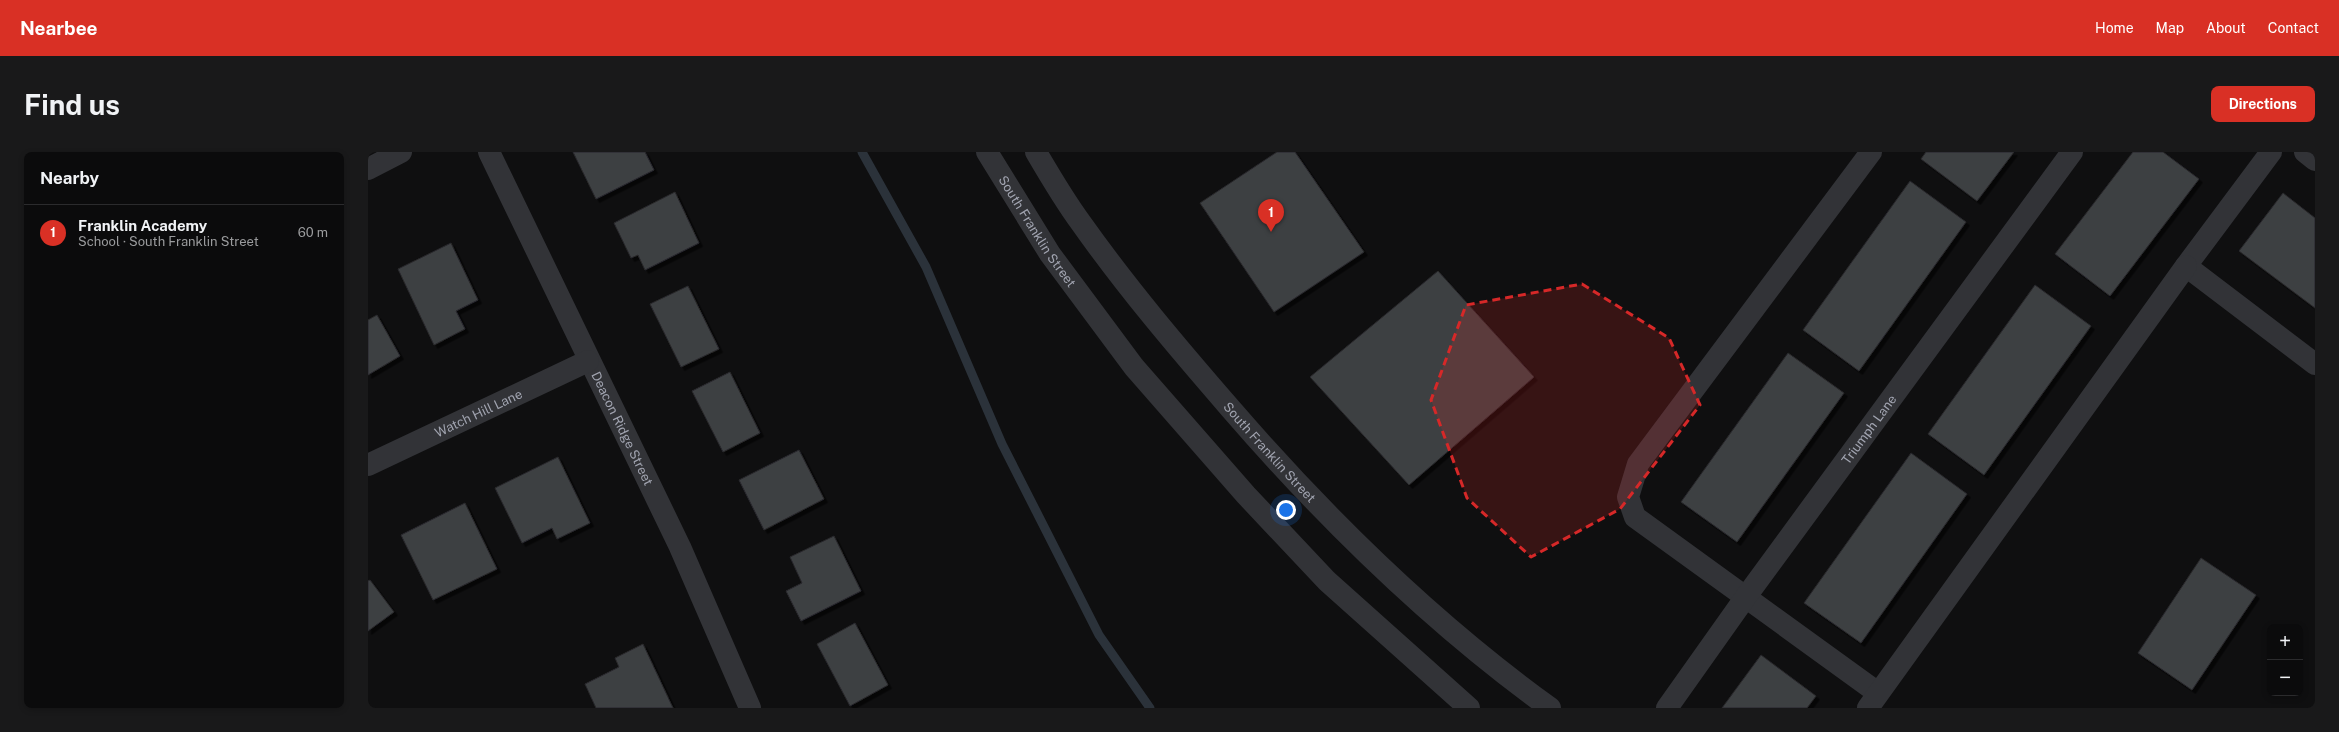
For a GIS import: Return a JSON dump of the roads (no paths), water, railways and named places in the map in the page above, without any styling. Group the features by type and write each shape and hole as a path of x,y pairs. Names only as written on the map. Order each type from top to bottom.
{"street":[{"path":"368,169 402,152"},
{"name":"Deacon Ridge Street","path":"489,152 588,361 680,547 750,708"},
{"name":"South Franklin Street","path":"987,152 1050,254 1149,384 1246,495 1327,581 1469,708"},
{"name":"South Franklin Street","path":"1036,152 1080,222 1160,327 1272,456 1353,542 1495,669 1550,708"},
{"path":"1871,152 1638,464 1628,497 1635,517 1745,598 1873,701 2186,266 2271,152"},
{"name":"Triumph Lane","path":"1667,708 1745,598 2072,152"},
{"path":"2305,152 2315,160"},
{"path":"2186,266 2315,364"},
{"name":"Watch Hill Lane","path":"368,465 588,361"}],"waterway":[{"path":"862,152 926,267 1002,444 1099,635 1150,708"}],"place":[{"name":"Franklin Academy","path":"1271,232"}]}
